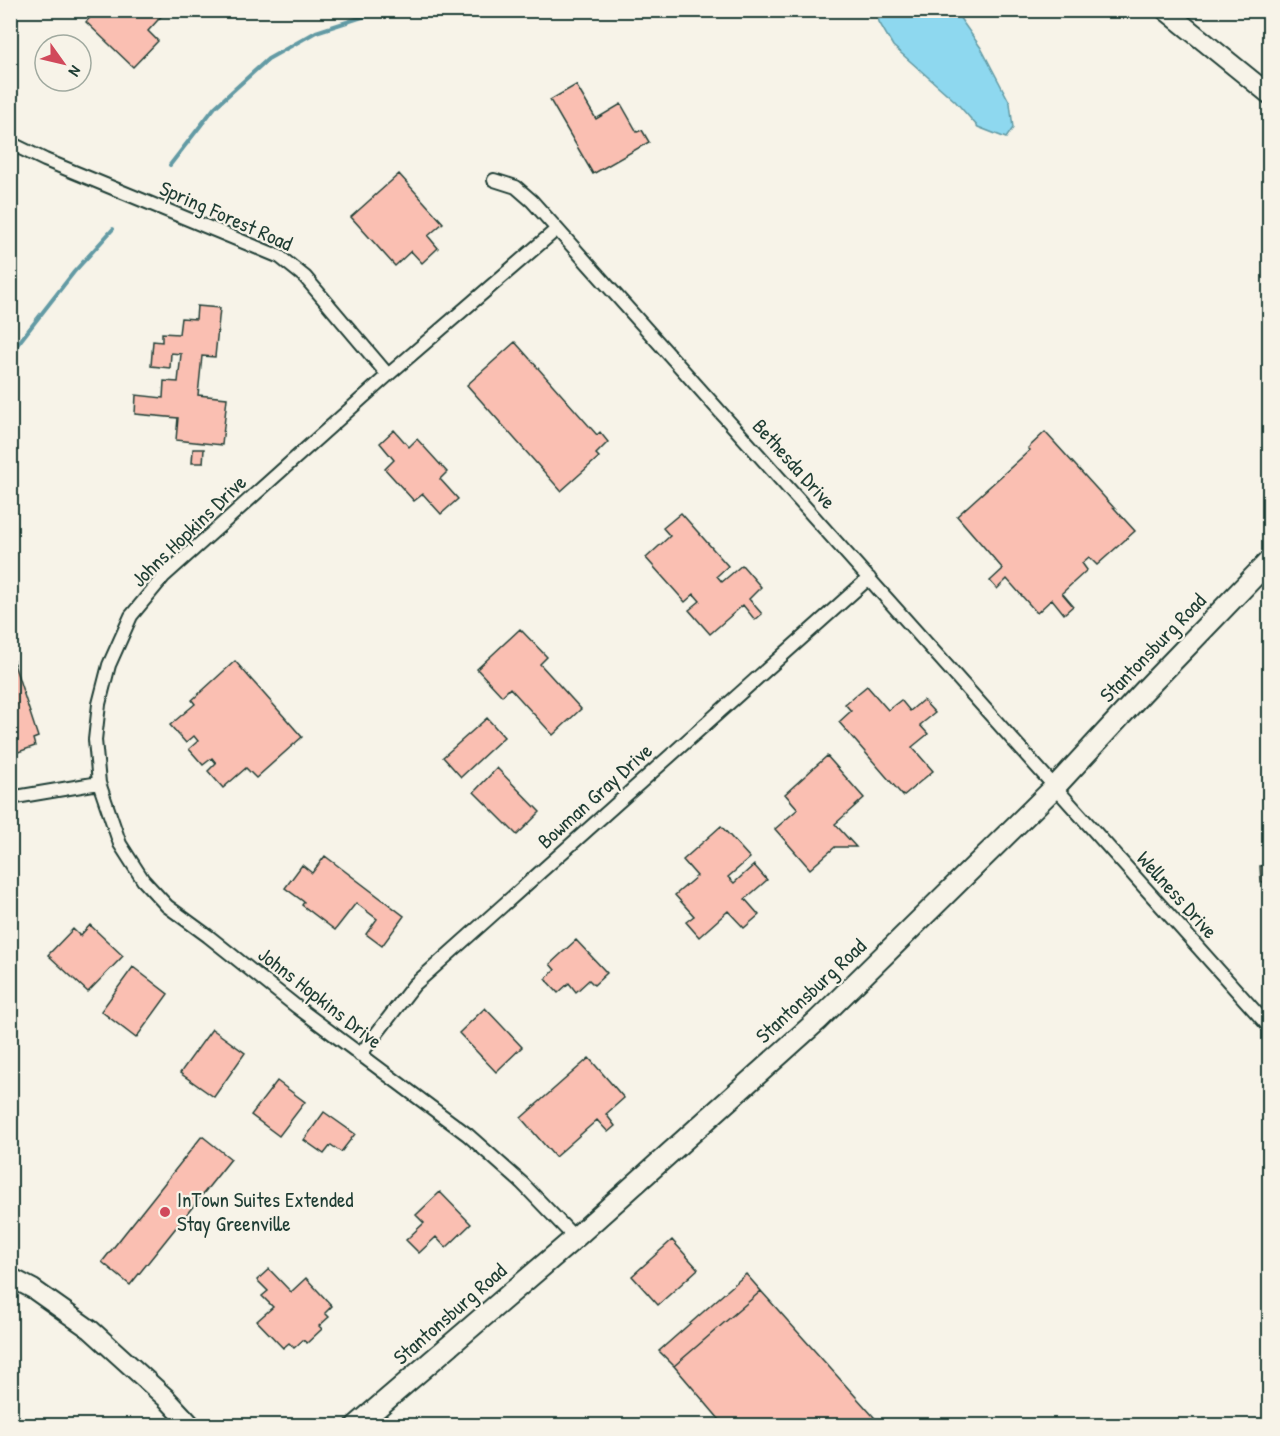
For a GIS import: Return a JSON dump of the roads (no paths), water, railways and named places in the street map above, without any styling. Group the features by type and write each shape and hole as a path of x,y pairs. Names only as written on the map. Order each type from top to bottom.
{"main road":[{"path":"1165,10 1269,95"},
{"name":"Stantonsburg Road","path":"356,1425 575,1238 818,1020 1055,787 1269,560"},
{"path":"10,1277 33,1289 91,1330 166,1398 192,1425"}],"street":[{"name":"Spring Forest Road","path":"10,143 45,160 280,257 305,277 388,375"},
{"name":"Bethesda Drive","path":"494,180 516,187 532,201 1055,787"},
{"name":"Johns Hopkins Drive","path":"557,229 388,375 164,576 131,616 109,665 99,704 95,740 99,783 120,844 143,880 168,906 468,1135 522,1183 575,1238"},
{"name":"Bowman Gray Drive","path":"360,1054 414,985 869,578"},
{"path":"10,798 99,783"},
{"name":"Wellness Drive","path":"1055,787 1269,1028"}],"water":[{"path":"877,11 955,11 981,48 1010,103 1013,128 1006,138 978,127 955,101 893,46 879,22"}],"waterway":[{"path":"170,165 215,107 268,59 316,32 384,10"},
{"path":"10,354 74,272 113,229"}],"place":[{"name":"InTown Suites Extended Stay Greenville","path":"165,1212"}]}
